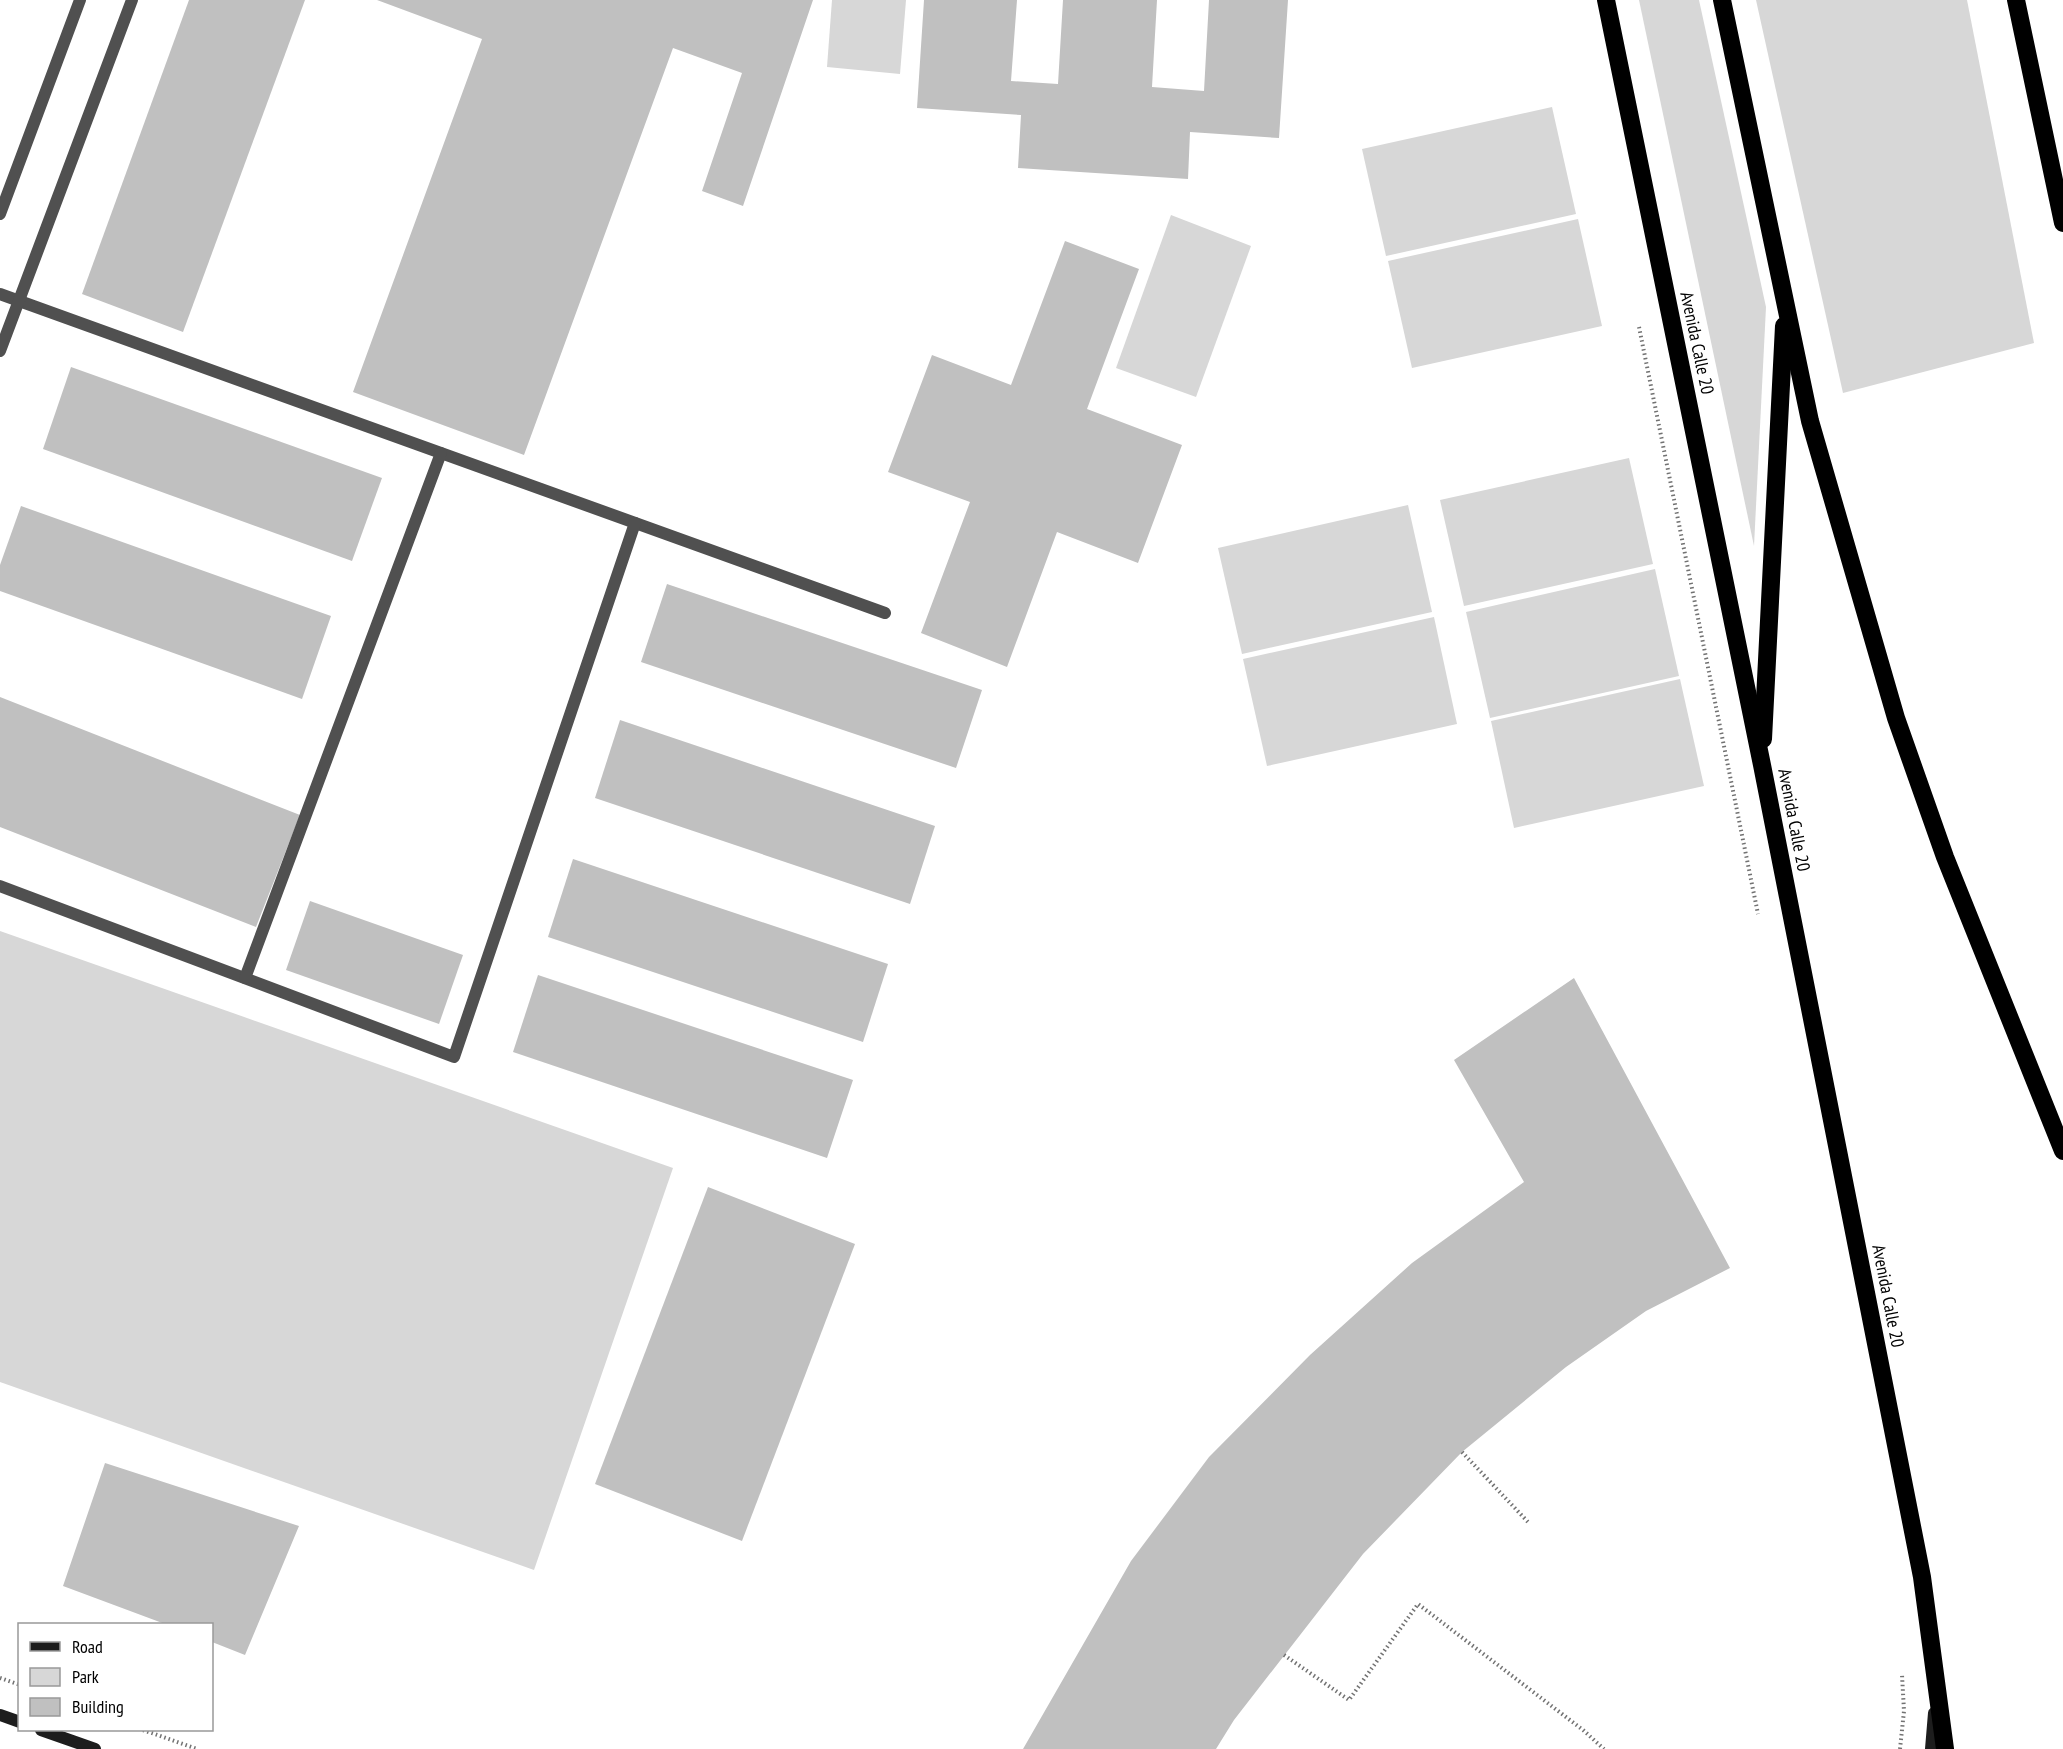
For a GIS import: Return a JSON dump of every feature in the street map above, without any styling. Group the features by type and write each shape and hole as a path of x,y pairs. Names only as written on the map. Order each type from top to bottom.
{"highway":[{"name":"Avenida Calle 20","path":"1605,0 1762,765 1920,1565 1945,1749"},
{"path":"1722,0 1810,421 1896,718 1945,857 2063,1151"},
{"path":"2016,0 2063,223"},
{"path":"1762,765 1786,298"}],"main road":[{"name":"Avenida Calle 20","path":"1931,1749 1935,1718 1933,1649"},
{"path":"0,1715 18,1721"},
{"path":"44,1731 95,1749"}],"lane":[{"path":"0,214 80,0"},
{"path":"0,351 132,0"},
{"path":"0,294 885,614"},
{"path":"245,978 441,453"},
{"path":"0,886 454,1057 634,523"}],"path":[{"path":"1639,326 1759,921"},
{"path":"1462,1452 1528,1522"},
{"path":"1284,1654 1349,1700 1418,1604 1583,1730 1604,1749"},
{"path":"1900,1749 1904,1712 1902,1665"},
{"path":"0,1678 18,1684"},
{"path":"146,1731 197,1749"}],"green space":[{"path":"832,0 906,0 900,74 827,67"},
{"path":"1639,0 1699,0 1766,307 1754,546"},
{"path":"1756,0 1967,0 2034,343 1843,393"},
{"path":"1552,107 1576,214 1386,256 1362,149"},
{"path":"1171,215 1251,246 1196,397 1116,368"},
{"path":"1578,219 1602,326 1412,368 1388,261"},
{"path":"1629,458 1653,564 1464,606 1440,500"},
{"path":"1408,505 1432,612 1242,654 1218,548"},
{"path":"1655,569 1679,676 1490,718 1466,612"},
{"path":"1434,617 1457,724 1267,766 1243,659"},
{"path":"1680,679 1704,786 1514,828 1491,721"},
{"path":"0,931 673,1168 534,1570 0,1382"}],"building":[{"path":"189,0 305,0 183,332 82,294"},
{"path":"377,0 813,0 743,206 702,191 742,73 673,48 524,455 353,392 482,39"},
{"path":"924,0 1017,0 1011,81 1058,84 1063,0 1157,0 1152,87 1204,91 1209,0 1288,0 1279,138 1190,132 1188,179 1018,168 1021,115 917,108"},
{"path":"1065,241 1139,269 1087,409 1182,445 1138,563 1057,532 1007,667 921,633 970,502 888,472 932,355 1011,385"},
{"path":"71,367 382,478 352,561 43,449"},
{"path":"21,506 331,616 302,699 0,591 0,565"},
{"path":"667,584 982,690 956,768 641,662"},
{"path":"0,697 300,815 256,927 0,827"},
{"path":"620,720 935,826 910,904 595,798"},
{"path":"573,859 888,964 863,1042 548,937"},
{"path":"310,901 463,955 439,1024 286,970"},
{"path":"538,975 853,1080 827,1158 513,1052"},
{"path":"1574,978 1730,1268 1646,1311 1566,1367 1462,1452 1363,1554 1234,1720 1216,1749 1023,1749 1131,1561 1209,1457 1310,1355 1412,1263 1524,1182 1454,1060"},
{"path":"708,1187 855,1244 742,1541 595,1484"},
{"path":"105,1463 299,1526 245,1655 213,1642 213,1623 162,1623 63,1586"}]}
